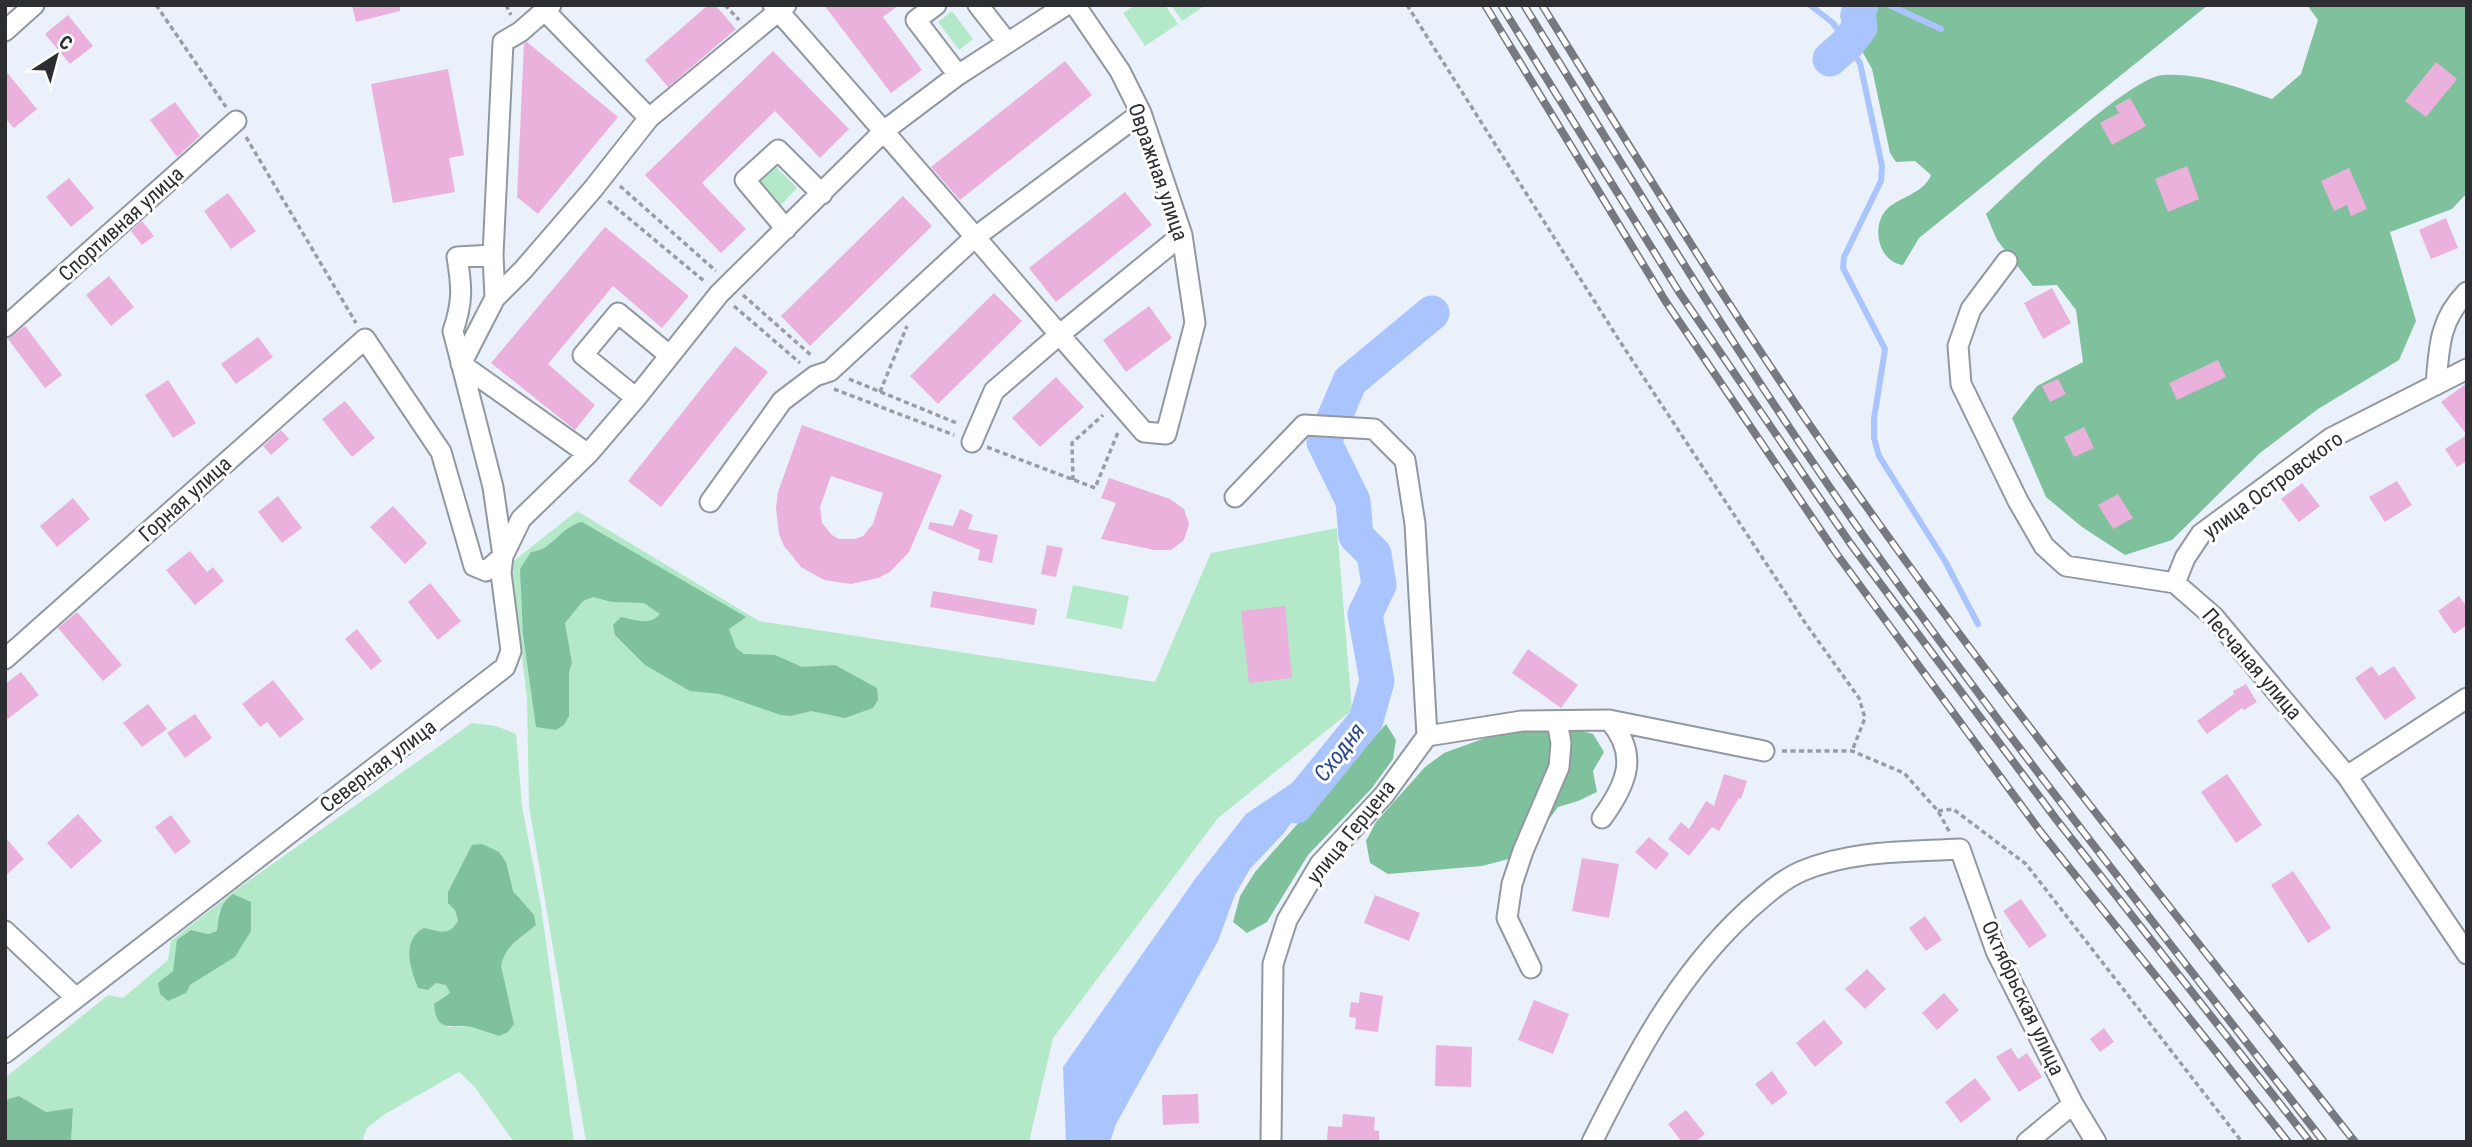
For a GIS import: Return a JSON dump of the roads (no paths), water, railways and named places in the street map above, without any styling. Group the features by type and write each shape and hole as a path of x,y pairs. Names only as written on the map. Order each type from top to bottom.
{"street":[{"path":"5,31 34,5"},
{"path":"936,5 916,20 958,75"},
{"path":"978,5 1007,42"},
{"path":"503,556 520,519 588,454 730,283 885,130 958,75 1066,5"},
{"name":"Овражная улица","path":"1059,335 1144,432 1166,434 1195,323 1182,235 1141,113 1120,71 1076,5"},
{"path":"588,454 461,364 495,298 523,270 649,118 780,7 1059,335"},
{"path":"495,298 493,255 503,42 520,32 548,8 649,118"},
{"path":"710,502 782,401 815,376 830,371 974,238 1141,113"},
{"name":"Спортивная улица","path":"5,327 236,121"},
{"path":"786,229 745,180 778,150 822,194"},
{"path":"975,436 994,391 1182,235"},
{"name":"Северная улица","path":"5,1053 505,667 510,651 501,573 503,556 493,488 453,331 461,307 462,289 457,257 493,255"},
{"path":"2007,261 1971,309 1958,346 1961,384 2018,501 2044,546 2066,566 2175,583"},
{"path":"2436,385 2439,336 2458,301 2467,292"},
{"path":"636,398 583,355 618,313 669,355"},
{"name":"Горная улица","path":"5,659 365,339 441,452 474,566 486,570 503,556"},
{"name":"улица Островского","path":"2175,583 2185,558 2202,534 2331,438 2467,369"},
{"path":"1235,497 1304,425 1374,429 1405,460 1415,524 1427,736 1522,721 1609,720 1765,751"},
{"name":"Песчаная улица","path":"2175,583 2214,617 2347,776 2467,954"},
{"path":"2347,776 2467,698"},
{"path":"1602,818 1620,793 1627,769 1627,750 1620,733 1609,720"},
{"path":"1531,968 1507,918 1512,884 1522,851 1559,767 1561,743 1557,721"},
{"name":"улица Герцена","path":"1270,1142 1273,964 1287,920 1320,864 1384,795 1427,736"},
{"name":"Октябрьская улица","path":"1592,1142 1633,1059 1682,984 1725,932 1770,891 1801,871 1854,855 1960,849 1996,951 2073,1104 2096,1142"},
{"path":"5,931 75,997"},
{"path":"2027,1142 2073,1104"}],"water":[{"path":"1326,770 1328,774 1283,834 1250,869 1235,895 1218,941 1116,1124 1110,1142 1066,1142 1063,1067 1195,879 1246,814 1301,777"}],"waterway":[{"path":"1810,5 1833,23 1860,63 1882,166 1881,181 1844,257 1843,268 1885,349 1874,419 1874,438 1879,456 1945,561 1978,624"},
{"name":"Сходня","path":"1830,59 1847,44 1860,27 1858,14 1861,5"},
{"path":"1889,5 1941,29"},
{"name":"Сходня","path":"1296,806 1366,720 1377,681 1365,614 1379,585 1374,554 1356,536 1353,501 1324,442 1350,381 1432,313"}],"railway":[{"path":"1485,5 1666,302 1836,553 2040,831 2288,1142"},
{"path":"1501,5 1679,292 1850,543 2056,819 2310,1142"},
{"path":"1524,5 1774,405 1863,535 2032,765 2324,1142"},
{"path":"1542,5 1664,202 1790,397 1879,524 2054,758 2355,1142"}]}
